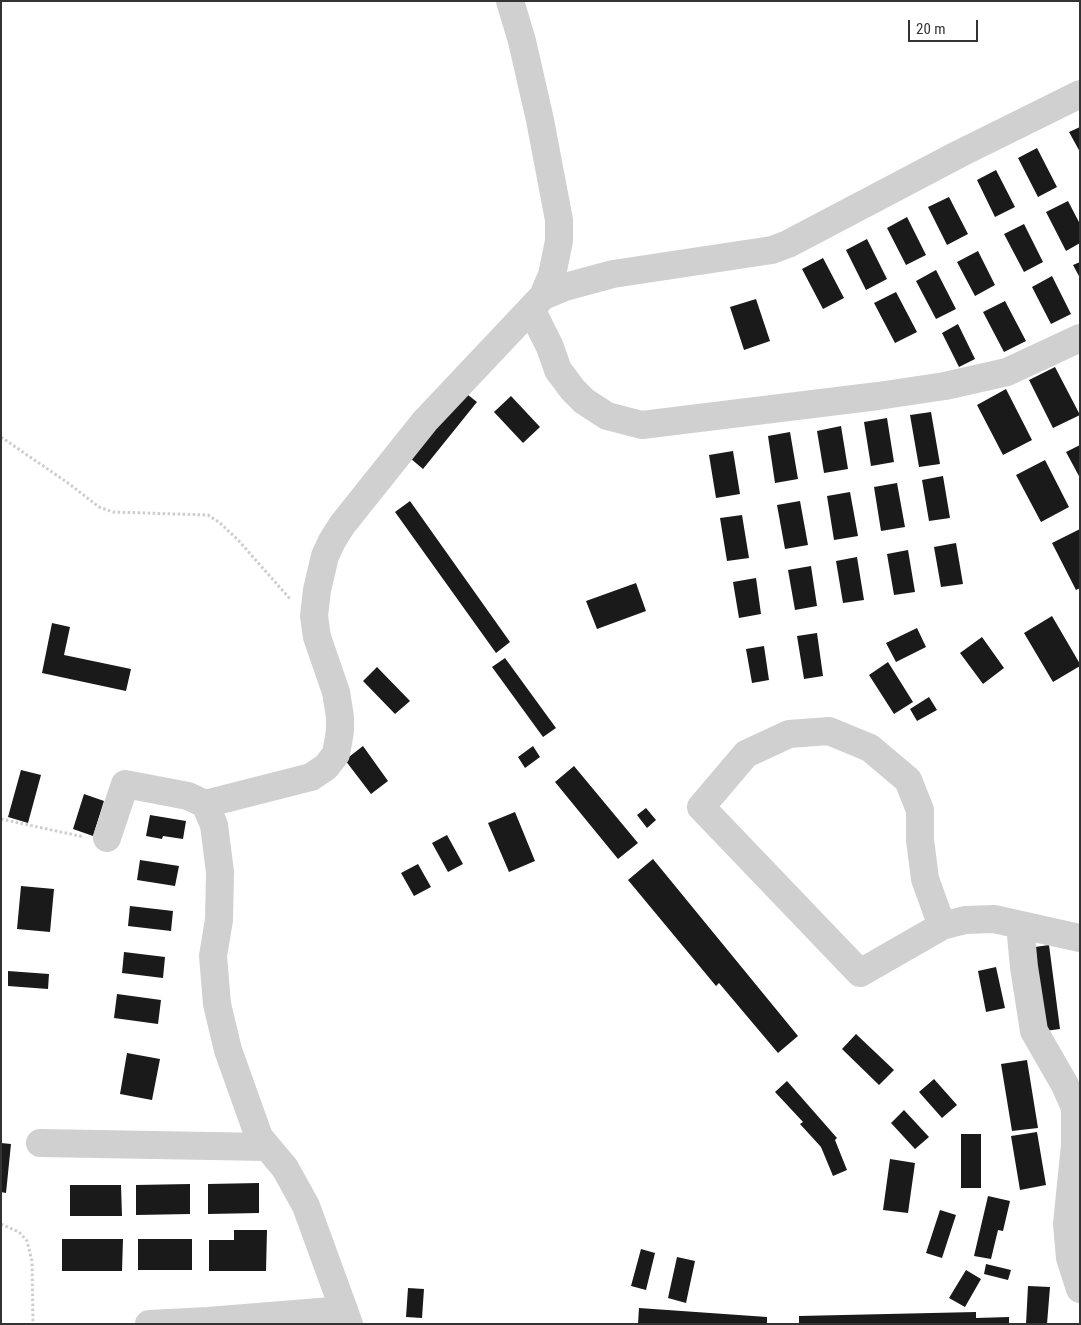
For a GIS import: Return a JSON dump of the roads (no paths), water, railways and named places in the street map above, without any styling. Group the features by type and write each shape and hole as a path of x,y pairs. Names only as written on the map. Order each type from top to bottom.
{"street":[{"path":"107,838 125,784 188,796 205,804 311,777 326,767 336,754 340,731 340,717 336,692 317,637 314,616 317,590 325,556 342,525 425,421 537,303 552,275 559,241 559,220 540,120 522,41 510,1"},
{"path":"537,303 565,287 613,274 772,250 788,244 959,154 1080,94"},
{"path":"537,303 558,370 573,390 590,406 607,416 642,425 945,386 1007,372 1080,338"},
{"path":"954,923 925,879 920,840 920,810 908,780 870,748 829,731 790,734 746,754 700,807 860,973 954,923 994,918 1080,938"},
{"path":"148,1324 347,1317 306,1206 285,1168 258,1137 228,1050 217,1004 213,956 219,920 220,872 214,825 205,804"},
{"path":"1020,925 1024,967 1034,1031 1065,1084 1074,1108 1075,1145 1068,1224 1070,1258 1080,1289"},
{"path":"40,1143 267,1147"}]}
